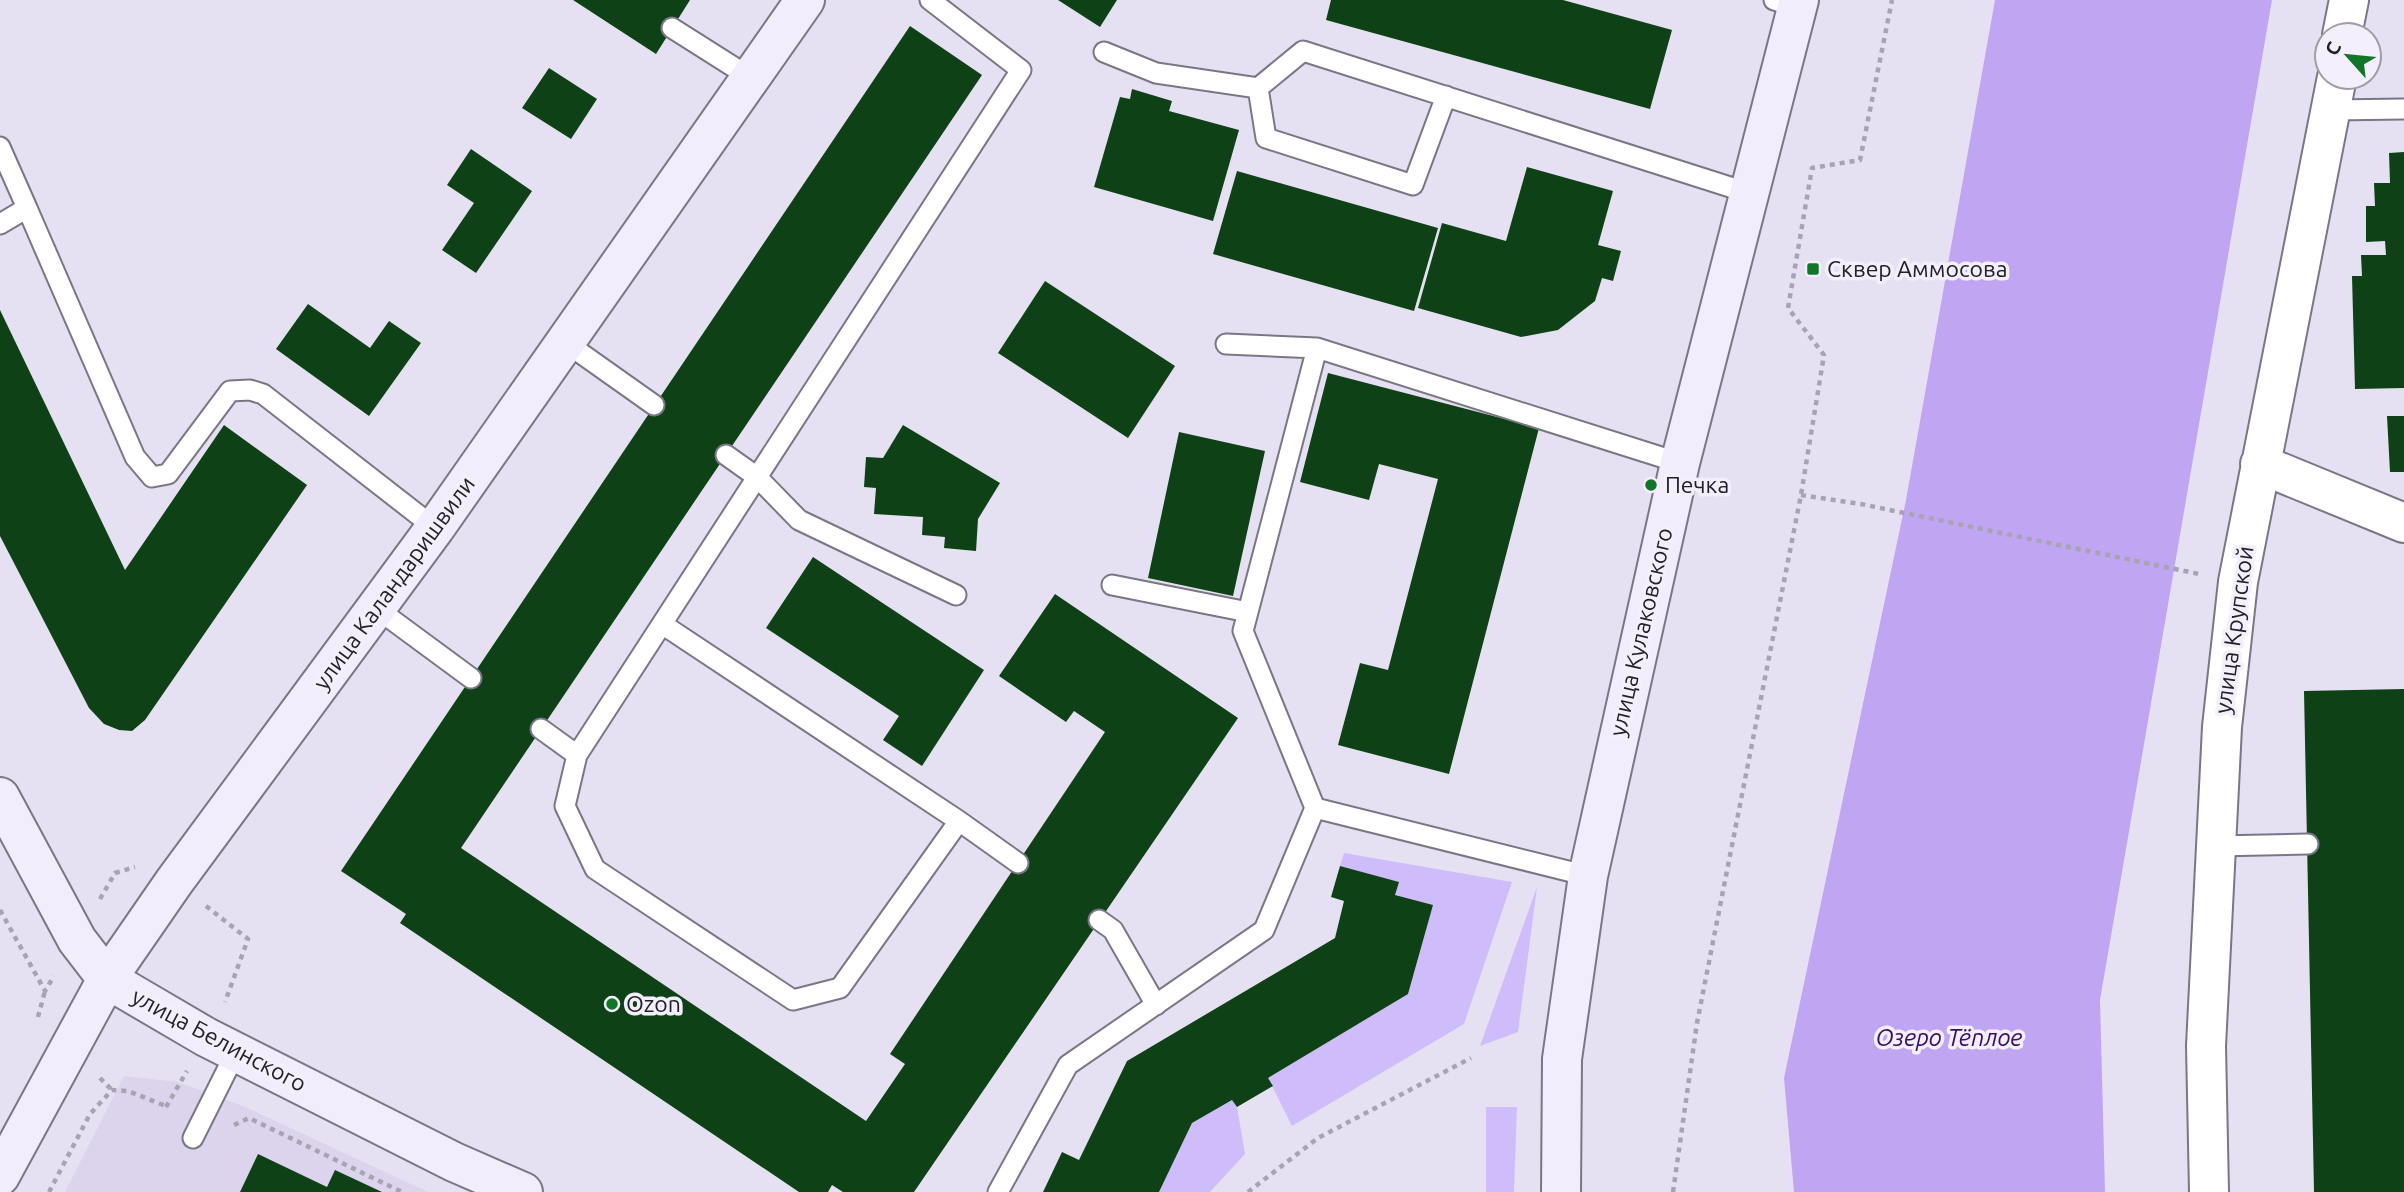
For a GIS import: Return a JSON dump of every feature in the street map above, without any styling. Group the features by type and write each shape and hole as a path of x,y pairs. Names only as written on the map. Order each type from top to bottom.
{"street":[{"name":"улица Каландаришвили","path":"0,1176 107,979 435,528 805,0"},
{"path":"2344,21 2348,0"},
{"name":"улица Кулаковского","path":"1561,1192 1562,1059 1588,876 1681,463 1752,194 1790,2"},
{"name":"улица Крупской","path":"2208,1192 2206,1046 2222,727 2238,582 2334,93"},
{"path":"2260,464 2404,523"},
{"name":"улица Белинского","path":"0,797 77,940 107,979 462,1177 523,1192"}],"lane":[{"path":"930,0 1021,70 577,755 565,806 595,869 793,1000 840,988 958,821"},
{"path":"672,28 751,78"},
{"path":"1104,52 1156,73 1258,88 1303,51 1752,194"},
{"path":"1258,88 1266,138 1413,185 1446,96"},
{"path":"2334,93 2404,109"},
{"path":"0,147 135,457 152,477 168,474 230,391 250,390 263,394 435,528"},
{"path":"0,224 27,208"},
{"path":"565,342 654,405"},
{"path":"1226,344 1317,348 1681,463"},
{"path":"998,1192 1068,1065 1264,930 1315,808 1243,631 1317,348"},
{"path":"726,455 757,477 799,520 956,595"},
{"path":"1112,585 1248,612"},
{"path":"376,608 471,678"},
{"path":"662,624 1018,863"},
{"path":"541,729 577,755"},
{"path":"1315,808 1588,876"},
{"path":"2216,846 2308,844"},
{"path":"1099,920 1113,930 1156,1005"},
{"path":"193,1138 236,1052"}],"path":[{"path":"1673,1192 1697,1023 1801,495 1824,355 1788,308 1812,168 1860,160 1892,0"},
{"path":"1801,495 1861,504 2238,582"},
{"path":"1248,1192 1318,1138 1471,1058"}],"shaded area":[{"path":"1344,853 1512,882 1464,1024 1292,1126 1268,1078 1408,994 1433,905 1395,895 1398,882 1340,866"},
{"path":"1537,887 1518,1032 1480,1046"},
{"path":"124,1076 178,1082 243,1106 428,1192 65,1192"},
{"path":"1232,1100 1237,1107 1245,1154 1210,1192 1159,1192 1192,1123"},
{"path":"1486,1107 1517,1107 1514,1192 1486,1192"}],"water":[{"name":"Озеро Тёплое","path":"1995,0 2272,0 2100,1000 2105,1192 1794,1192 1784,1078 1906,500"}],"building":[{"path":"573,0 690,0 656,54"},
{"path":"1058,0 1117,0 1100,27"},
{"path":"1331,0 1563,0 1672,30 1650,109 1326,20"},
{"path":"910,26 982,75 461,848 866,1121 905,1064 890,1054 1105,732 1074,711 1066,722 999,676 1055,594 1238,718 914,1192 843,1192 832,1185 828,1192 799,1192 400,923 406,914 341,871"},
{"path":"549,68 597,99 571,139 522,108"},
{"path":"1132,89 1172,101 1169,111 1239,130 1213,221 1094,187 1120,97 1130,99"},
{"path":"471,149 532,191 476,273 442,250 474,203 447,185"},
{"path":"2404,152 2404,388 2355,389 2352,276 2362,276 2361,255 2386,255 2385,241 2366,242 2366,206 2375,206 2374,183 2390,183 2389,153"},
{"path":"1527,167 1613,191 1598,245 1621,251 1613,281 1602,278 1595,301 1558,330 1521,337 1418,308 1442,223 1506,241"},
{"path":"1237,171 1438,228 1414,311 1213,254"},
{"path":"1045,281 1175,366 1128,438 998,353"},
{"path":"308,304 370,348 389,321 421,343 369,416 276,349"},
{"path":"0,310 125,570 224,425 307,485 145,720 132,731 119,730 104,724 89,708 0,536"},
{"path":"1328,373 1539,428 1449,774 1338,745 1360,663 1388,670 1438,479 1379,464 1369,500 1300,482"},
{"path":"2387,416 2404,416 2404,472 2390,472"},
{"path":"903,425 1000,483 978,519 976,551 944,548 945,537 922,535 923,517 874,514 876,488 864,487 866,457 883,458"},
{"path":"1179,432 1265,451 1233,596 1148,578"},
{"path":"813,557 984,670 922,766 883,740 899,716 766,628"},
{"path":"2404,689 2404,1192 2314,1192 2304,691"},
{"path":"1340,866 1399,882 1395,895 1433,905 1408,994 1268,1078 1273,1086 1237,1107 1232,1100 1192,1123 1159,1192 1043,1192 1062,1152 1079,1160 1127,1061 1335,938 1344,901 1331,897"},
{"path":"258,1154 327,1187 335,1170 382,1192 240,1192"}],"place":[{"name":"Сквер Аммосова","path":"1813,269"},
{"name":"Печка","path":"1651,485"},
{"name":"Ozon","path":"612,1004"}]}
